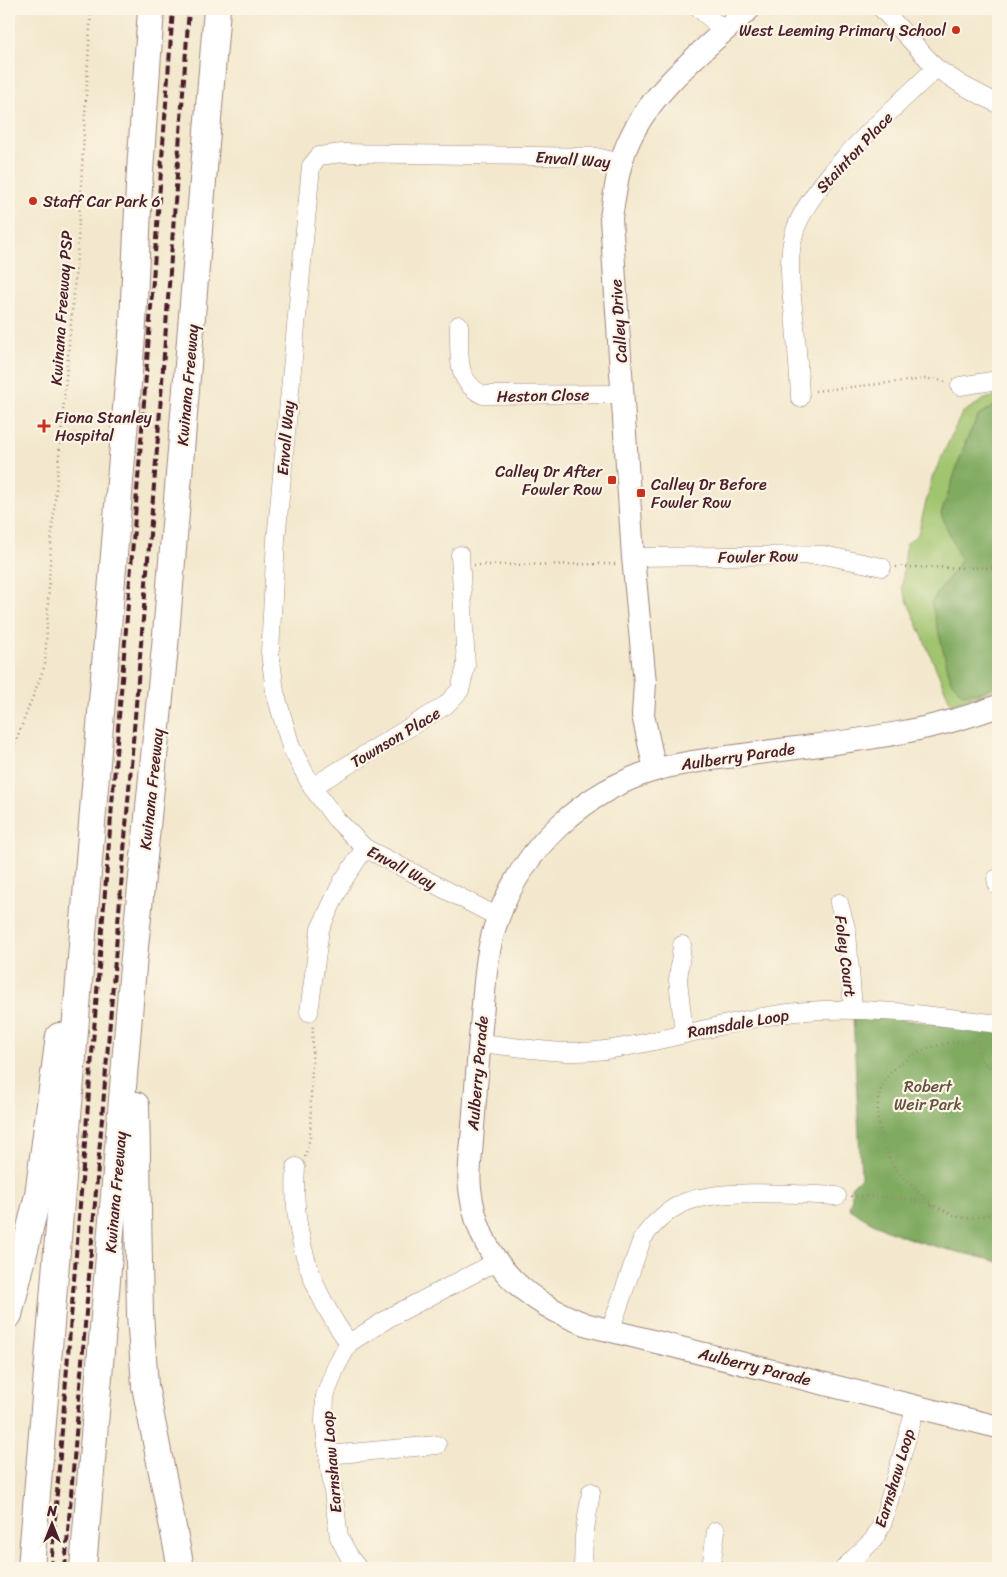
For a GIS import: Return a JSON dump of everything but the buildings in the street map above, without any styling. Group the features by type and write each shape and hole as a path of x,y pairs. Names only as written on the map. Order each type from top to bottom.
{"highway":[{"path":"137,9 139,186"},
{"path":"31,1568 133,324 150,9"},
{"name":"Kwinana Freeway","path":"83,1568 133,967 165,647 217,9"},
{"path":"205,164 230,9"},
{"path":"9,1315 38,1195 95,780"},
{"path":"133,967 140,1314 145,1377 181,1568"}],"main road":[{"name":"Calley Drive","path":"662,768 643,715 644,683 633,557 612,218 621,163 643,115 662,92 749,9"},
{"name":"Aulberry Parade","path":"998,706 955,720 905,732 662,768 611,788 589,802 553,831 524,868 498,917 486,970 470,1186 475,1215 496,1262 509,1278 538,1302 572,1319 610,1331 998,1427"}],"street":[{"path":"700,9 724,31"},
{"path":"882,9 936,68 962,85 998,104"},
{"name":"Stainton Place","path":"800,398 791,262 793,235 800,218 813,195 832,173 936,68"},
{"name":"Envall Way","path":"498,917 365,848 336,819 312,787 291,747 275,692 270,652 276,540 310,166 319,156 342,153 596,157 621,163"},
{"name":"Heston Close","path":"459,325 463,376 471,389 483,395 623,394"},
{"path":"960,386 998,380"},
{"name":"Fowler Row","path":"633,557 824,555 882,566"},
{"name":"Townson Place","path":"312,787 446,706 460,690 466,666 460,560"},
{"path":"309,1012 320,929 342,882 365,848"},
{"name":"Foley Court","path":"839,903 847,932 853,1009"},
{"path":"682,945 678,980 684,1033"},
{"name":"Ramsdale Loop","path":"480,1043 582,1052 604,1050 784,1014 853,1009 886,1010 998,1024"},
{"path":"296,1167 294,1203 303,1255 319,1296 349,1343"},
{"path":"610,1331 642,1239 650,1227 682,1204 698,1198 731,1195 784,1193 837,1196"},
{"name":"Earnshaw Loop","path":"358,1568 350,1558 339,1537 324,1422 325,1396 336,1367 349,1343 392,1316 496,1262"},
{"name":"Earnshaw Loop","path":"844,1568 873,1540 882,1525 916,1406"},
{"path":"328,1455 437,1444"},
{"path":"582,1568 584,1536 591,1492"},
{"path":"710,1568 716,1531"}],"path":[{"name":"Kwinana Freeway PSP","path":"9,783 12,751 45,665 51,544 77,256 91,9"},
{"path":"800,398 817,390 930,379 960,386"},
{"path":"460,560 621,564 633,557"},
{"path":"882,566 998,568"},
{"path":"296,1167 307,1155 310,1138 314,1027 309,1012"},
{"path":"933,1206 898,1171 889,1158 883,1144 878,1101 886,1078 916,1054 941,1044 966,1040 978,1042 980,1058 998,1075"},
{"path":"837,1196 878,1196 933,1206 949,1214 967,1218 998,1212"}],"green space":[{"path":"998,395 998,688 951,704 902,588 906,544 918,534 932,478 962,413 985,399"},
{"path":"998,403 998,684 980,692 962,694 951,681 931,602 961,561 941,514 966,441 978,416"},
{"name":"Robert Weir Park","path":"853,1017 882,1017 998,1032 998,1262 902,1236 866,1219 849,1208 852,1197 851,1187 861,1177"}],"railway":[{"path":"51,1568 142,429 173,9"},
{"path":"65,1568 158,437 189,9"}],"place":[{"name":"West Leeming Primary School","path":"956,30"},
{"name":"Staff Car Park 6","path":"33,201"},
{"name":"Fiona Stanley Hospital","path":"44,426"},
{"name":"Calley Dr After Fowler Row","path":"612,480"},
{"name":"Calley Dr Before Fowler Row","path":"641,493"}]}
